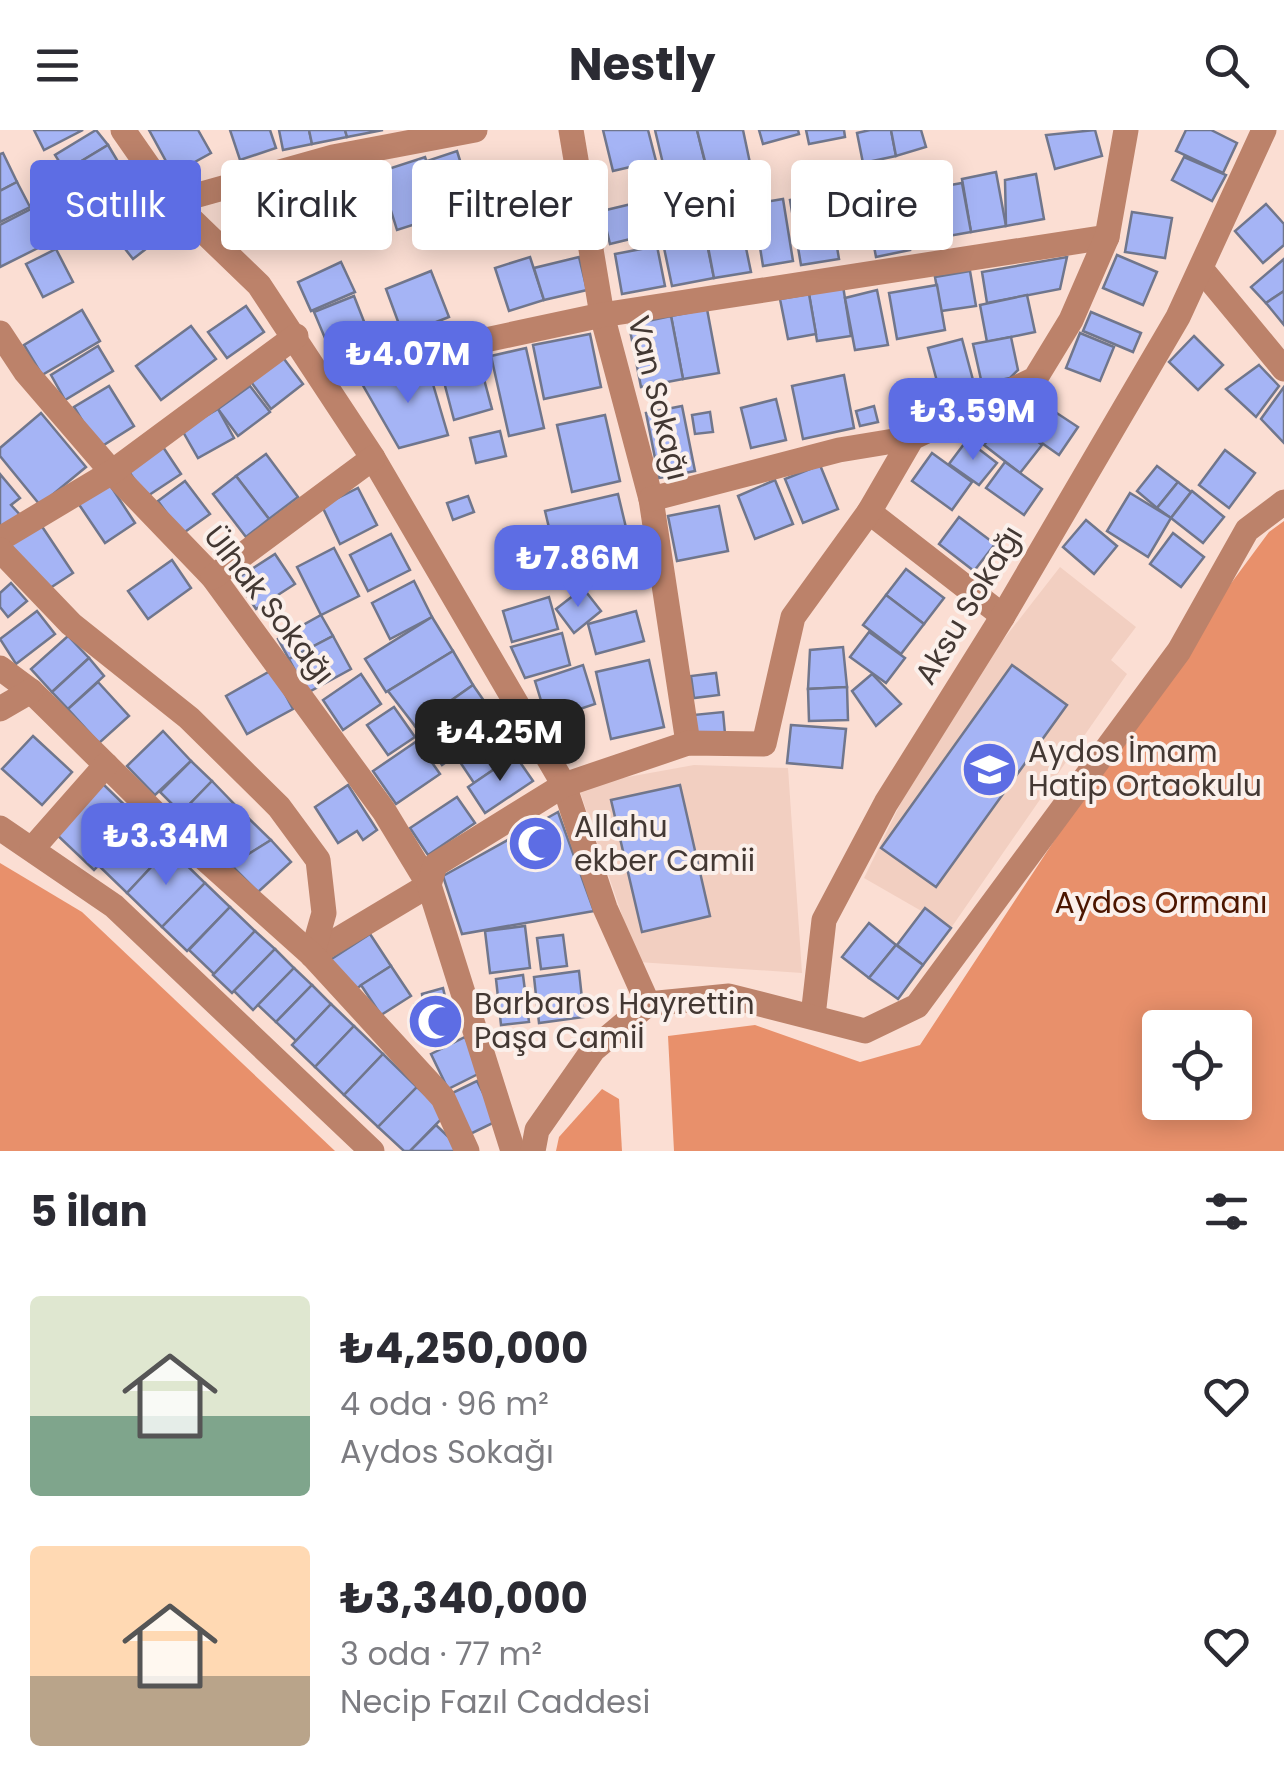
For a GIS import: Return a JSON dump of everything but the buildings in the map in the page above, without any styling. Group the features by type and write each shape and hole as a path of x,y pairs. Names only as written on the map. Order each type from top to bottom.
{"street":[{"path":"122,130 143,160"},
{"path":"201,194 333,156 474,130"},
{"name":"Van Sokağı","path":"571,130 602,314 650,499 688,743"},
{"path":"650,499 839,450 912,438 1035,379 1071,320 1107,238 1126,130"},
{"name":"Aksu Sokağı","path":"813,1016 824,920 886,802 1003,616 1202,270 1264,130"},
{"path":"201,229 260,285 322,375 564,786 605,908 648,1004"},
{"path":"322,375 602,314 1107,238"},
{"path":"1202,270 1284,369"},
{"name":"Ülhak Sokağı","path":"0,333 25,370 112,472 213,577 384,811 429,885 512,1151"},
{"path":"0,539 112,472 296,336"},
{"path":"312,955 429,885 435,866 564,786 688,743 764,744 793,617 870,512 912,438"},
{"path":"213,577 373,458"},
{"path":"532,1151 538,1130 594,1050 648,1004 729,996 864,1031 918,1006 1179,652 1247,530 1284,502"},
{"path":"870,512 1003,616"},
{"path":"0,550 71,624 189,718 278,807 318,860 324,913 312,955"},
{"path":"0,668 31,690 312,955 442,1098 467,1151"},
{"path":"0,709 31,690"},
{"path":"32,849 106,764"},
{"path":"0,828 114,906 372,1151"}],"shaded area":[{"name":"Aydos İmam Hatip Ortaokulu","path":"1060,567 1136,627 1111,660 1127,674 951,928 864,878 943,717"},
{"path":"694,765 788,768 802,973 638,962 578,786"}],"green space":[{"name":"Aydos Ormanı","path":"1284,521 1284,1151 674,1151 668,1036 755,1025 860,1062 920,1045 1161,678 1269,532"},
{"path":"0,863 82,912 335,1151 0,1151"},
{"path":"602,1089 619,1099 622,1151 556,1151 559,1137"}],"place":[{"name":"Aydos İmam Hatip Ortaokulu","path":"989,769"},
{"name":"Allahu ekber Camii","path":"535,844"},
{"name":"Barbaros Hayrettin Paşa Camiİ","path":"435,1021"}]}
